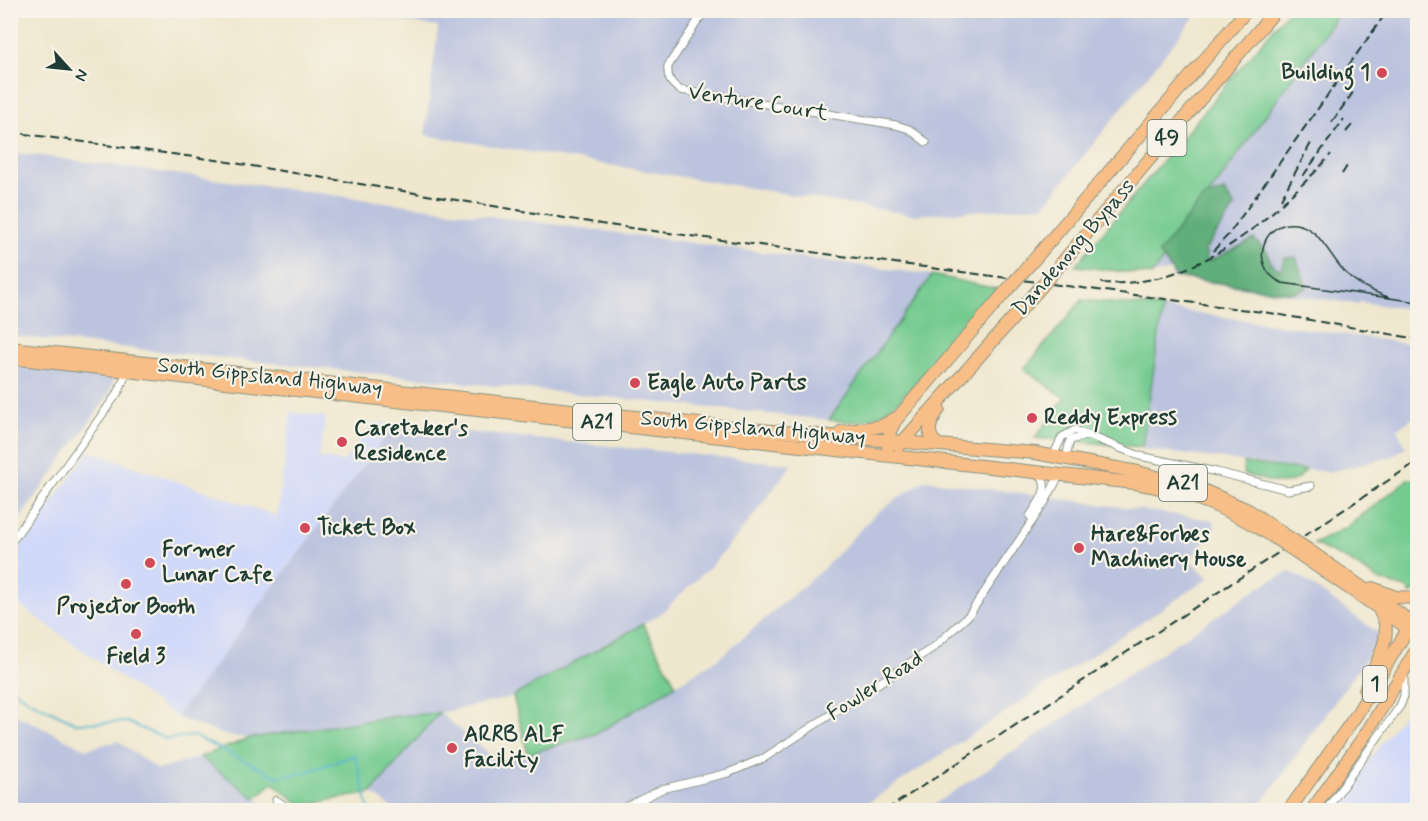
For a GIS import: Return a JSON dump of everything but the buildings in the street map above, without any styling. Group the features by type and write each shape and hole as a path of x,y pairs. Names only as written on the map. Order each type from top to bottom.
{"highway":[{"name":"Dandenong Bypass","path":"889,440 892,427 899,416 1247,10"},
{"name":"Dandenong Bypass","path":"889,454 903,442 1040,288 1276,10"},
{"name":"South Gippsland Highway","path":"16,354 726,431 889,454 1134,483 1177,491 1222,507 1284,539 1378,610 1414,625"},
{"name":"49","path":"942,444 929,435 930,426 955,382"},
{"name":"49","path":"813,435 882,426 899,416"},
{"name":"South Gippsland Highway","path":"726,431 942,444 1059,457 1166,479 1213,493 1259,516 1284,539"},
{"name":"49","path":"889,440 889,454"},
{"path":"1059,457 1060,474"},
{"name":"South Gippsland Highway","path":"1303,552 1334,568 1414,625"},
{"path":"1334,568 1388,595 1418,598"},
{"path":"1360,710 1386,636 1385,622 1378,610"},
{"name":"1","path":"1289,810 1360,710 1414,625"},
{"name":"1","path":"1319,808 1418,647"},
{"path":"1304,810 1354,741 1383,707"}],"street":[{"name":"Venture Court","path":"705,10 668,66 668,76 672,84 680,90 896,125 909,129 926,142"},
{"path":"10,544 119,391 124,364"},
{"path":"1059,457 1056,445 1068,431 1077,431 1133,455 1218,472 1282,489 1294,490 1311,486"},
{"path":"1059,457 1070,440 1089,436"},
{"path":"1024,533 1044,491 1044,480 1038,471"},
{"name":"Fowler Road","path":"620,810 662,789 728,773 764,758 934,647 969,615 1048,498 1060,474"},
{"path":"1319,808 1400,706 1404,696 1404,671 1418,667"},
{"path":"276,800 291,810"}],"shaded area":[{"path":"338,11 1199,11 1044,206 915,215 425,135 438,27"},
{"path":"1340,11 1417,11 1417,310 1173,278 1170,270 1152,275"},
{"path":"11,152 932,275 829,420 11,336"},
{"path":"1161,308 1417,345 1417,415 1397,429 1406,447 1391,457 1329,472 1141,449"},
{"path":"11,364 109,374 114,378 109,395 11,531"},
{"path":"291,412 326,417 319,457 343,462 374,422 394,425 176,717 11,599 11,559 89,451 277,516"},
{"path":"394,425 792,464 745,527 709,568 659,615 508,698 440,713 499,762 573,742 626,716 718,659 824,568 875,514 925,480 1213,520 1215,527 1190,560 1209,578 857,810 395,810 371,793 438,713 398,716 250,738 228,736 176,717"},
{"path":"1289,572 1301,577 1382,636 1257,810 926,810 1266,583"},
{"path":"1417,695 1417,810 1333,810"},
{"path":"10,712 86,749 118,741 158,770 200,757 272,810 11,810"}],"green space":[{"path":"1288,11 1340,11 1152,275 1075,266"},
{"path":"1224,191 1235,207 1205,250 1208,262 1254,239 1268,253 1271,264 1281,270 1284,258 1296,257 1307,288 1292,293 1176,277 1159,253 1203,198"},
{"path":"932,275 997,289 900,400 879,415 859,422 829,420"},
{"path":"1082,300 1163,308 1142,447 1035,438 1065,398 1024,369"},
{"path":"1244,463 1306,470 1292,481 1277,483 1244,474"},
{"path":"1408,479 1417,480 1418,589 1410,594 1409,589 1381,581 1351,562 1314,544 1347,527"},
{"path":"643,624 676,685 598,733 528,754 513,696"},
{"path":"439,713 371,793 301,805 273,783 255,798 200,757 250,738 398,716"}],"waterway":[{"path":"10,687 30,701 76,723 127,722 166,739 194,736 278,777 307,772 355,755 369,810"}],"tram line":[{"path":"1391,298 1368,289 1352,278 1308,228 1287,224 1277,228 1264,244 1262,255 1265,266 1271,276 1282,283 1418,302"}],"railway":[{"path":"1213,251 1229,234 1388,10"},
{"path":"1332,122 1354,91"},
{"path":"1303,176 1344,119"},
{"path":"1346,132 1352,125"},
{"path":"10,132 216,160 601,224 1270,313 1418,339"},
{"path":"1281,199 1312,141"},
{"path":"1101,283 1129,283 1156,278 1206,259 1229,246 1272,213 1331,154"},
{"path":"1342,174 1347,166"},
{"path":"886,810 1418,461"}],"place":[{"name":"Building 1","path":"1382,73"},
{"name":"Eagle Auto Parts","path":"635,383"},
{"name":"Reddy Express","path":"1032,418"},
{"name":"Caretaker's Residence","path":"342,442"},
{"name":"Ticket Box","path":"305,528"},
{"name":"Hare&Forbes Machinery House","path":"1079,548"},
{"name":"Former Lunar Cafe","path":"150,563"},
{"name":"Projector Booth","path":"126,584"},
{"name":"Field 3","path":"136,634"},
{"name":"ARRB ALF Facility","path":"452,748"}]}
